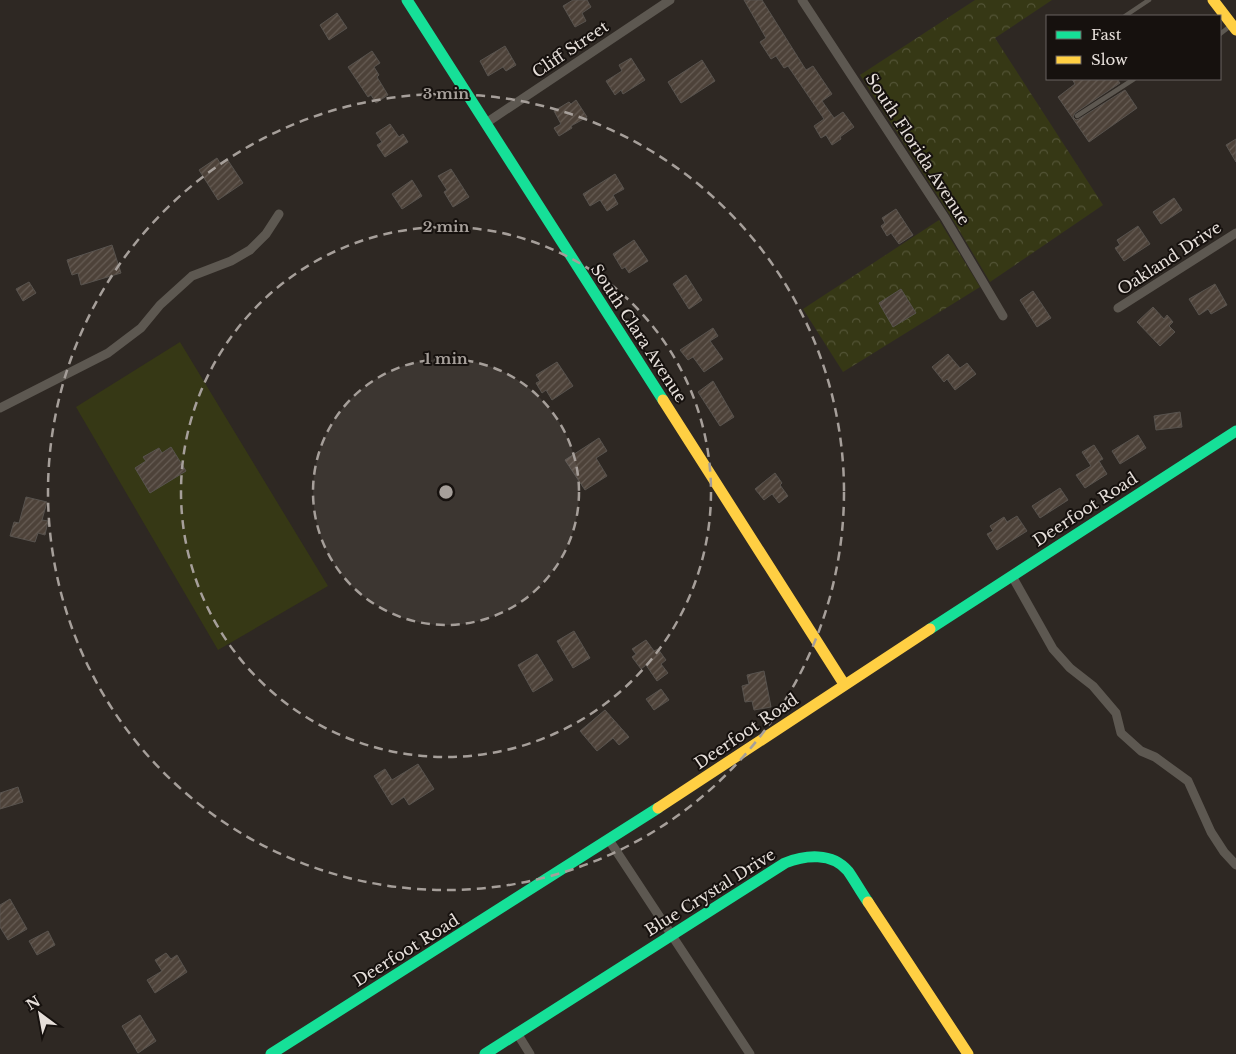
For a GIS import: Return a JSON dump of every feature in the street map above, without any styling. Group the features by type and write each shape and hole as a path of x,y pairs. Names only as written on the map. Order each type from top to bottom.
{"main road":[{"name":"South Clara Avenue","path":"407,0 844,684"},
{"path":"1213,0 1234,28"},
{"name":"Deerfoot Road","path":"271,1054 609,840 844,684 1236,431"},
{"name":"Blue Crystal Drive","path":"485,1054 785,862 796,858 817,856 827,858 847,870 968,1054"}],"street":[{"name":"Cliff Street","path":"486,123 670,0"},
{"name":"South Florida Avenue","path":"802,0 945,218 1004,316"},
{"path":"0,408 108,353 124,342 141,328 160,305 192,276 231,261 250,250 266,234 279,214"},
{"name":"Oakland Drive","path":"1118,308 1236,232"},
{"path":"1012,576 1052,649 1070,668 1093,686 1116,713 1121,734 1141,751 1155,757 1188,781 1199,801 1211,832 1224,852 1236,865"},
{"path":"609,840 750,1054"},
{"path":"517,1033 530,1054"}],"lane":[{"path":"1126,15 1149,0"},
{"path":"1221,34 1234,28"},
{"path":"1077,116 1132,80"}],"green space":[{"path":"975,0 1052,0 995,38 1103,205 990,282 950,215 860,75"},
{"path":"939,220 980,287 843,372 803,309"},
{"path":"180,342 328,586 218,650 76,407"}],"building":[{"path":"573,0 587,0 591,7 582,13 586,21 575,27 563,6"},
{"path":"744,0 762,0 806,70 813,66 832,94 822,101 834,118 843,112 854,127 832,145 826,135 821,138 814,126 824,119 788,66 784,68 776,56 771,59 760,42 766,38"},
{"path":"337,13 347,28 329,40 320,25"},
{"path":"505,46 516,65 506,71 503,67 488,76 480,61"},
{"path":"372,51 380,63 374,67 379,75 377,77 388,95 376,103 371,95 368,97 348,67"},
{"path":"631,58 645,80 623,94 621,90 615,95 606,81 622,71 619,65"},
{"path":"702,60 715,81 681,103 668,82"},
{"path":"1073,80 1118,80 1120,83 1075,113 1073,117 1076,120 1125,90 1137,108 1089,142 1058,97 1075,84"},
{"path":"576,100 587,117 571,126 572,128 559,136 554,128 561,124 554,111"},
{"path":"390,124 399,137 403,134 408,142 385,157 377,145 382,142 376,133"},
{"path":"1236,139 1236,162 1226,145"},
{"path":"217,158 220,163 227,159 243,183 218,200 199,170"},
{"path":"451,169 469,197 453,207 444,192 447,190 438,176"},
{"path":"615,174 624,189 613,195 618,204 607,211 600,200 590,206 583,194"},
{"path":"412,180 422,196 402,209 392,194"},
{"path":"1174,198 1182,210 1161,224 1153,212"},
{"path":"896,209 913,235 899,244 891,233 887,236 881,226 885,223 882,218"},
{"path":"1138,226 1150,244 1124,261 1115,248 1120,245 1117,240"},
{"path":"634,240 648,261 629,273 625,267 622,269 613,254"},
{"path":"112,245 121,273 81,285 78,273 72,275 67,260"},
{"path":"686,275 702,300 689,309 673,284"},
{"path":"29,282 36,293 23,301 16,289"},
{"path":"1215,284 1227,305 1211,314 1208,309 1199,315 1189,299"},
{"path":"901,289 916,313 893,327 879,303"},
{"path":"1033,291 1051,318 1037,327 1020,300"},
{"path":"1153,307 1164,319 1167,315 1173,322 1169,326 1175,332 1160,346 1137,322"},
{"path":"713,328 718,336 710,341 723,359 704,372 693,357 688,360 680,350"},
{"path":"948,354 960,368 967,363 976,374 955,390 947,379 944,382 932,367"},
{"path":"557,362 573,386 552,400 546,390 542,393 536,383 540,381 536,375"},
{"path":"713,381 734,417 720,426 698,392"},
{"path":"1180,412 1182,427 1156,430 1154,416"},
{"path":"1138,435 1146,448 1120,464 1112,451"},
{"path":"599,438 607,451 596,458 607,476 585,490 565,460"},
{"path":"1094,445 1103,459 1099,461 1107,474 1085,488 1076,475 1091,466 1082,452"},
{"path":"171,447 186,471 150,493 135,468 146,461 143,457 159,448 162,453"},
{"path":"775,473 782,483 780,485 788,496 779,503 772,494 764,500 755,489"},
{"path":"1060,488 1068,500 1040,518 1032,506"},
{"path":"26,497 47,502 42,520 48,521 45,535 38,533 35,542 10,536 14,522 19,523"},
{"path":"1017,516 1027,531 997,550 987,534 993,531 990,526 1004,517 1007,522"},
{"path":"574,631 590,658 573,668 557,641"},
{"path":"646,640 654,651 658,649 666,660 661,664 668,673 657,681 646,665 641,669 632,657 636,654 632,649"},
{"path":"537,654 553,680 533,692 518,665"},
{"path":"764,671 771,707 754,710 752,701 745,702 742,686 749,684 747,675"},
{"path":"661,689 669,700 654,710 646,699"},
{"path":"605,710 629,737 619,745 613,738 597,751 580,731"},
{"path":"418,764 434,789 409,805 404,797 392,805 374,776 385,769 392,780"},
{"path":"18,787 23,802 0,809 0,793"},
{"path":"10,899 27,929 8,940 0,927 0,905"},
{"path":"48,931 55,945 37,955 29,941"},
{"path":"166,953 171,959 177,955 187,972 155,993 147,980 162,971 155,960"},
{"path":"140,1015 156,1041 138,1053 122,1026"}],"traffic: fast":[{"path":"407,0 663,400"},
{"path":"930,629 1236,431"},
{"path":"271,1054 658,808"},
{"path":"485,1054 785,863 810,857 826,858 834,861 848,871 868,902"}],"traffic: slow":[{"path":"1213,0 1236,30"},
{"path":"663,400 844,684"},
{"path":"658,808 930,629"},
{"path":"868,902 968,1054"}]}
